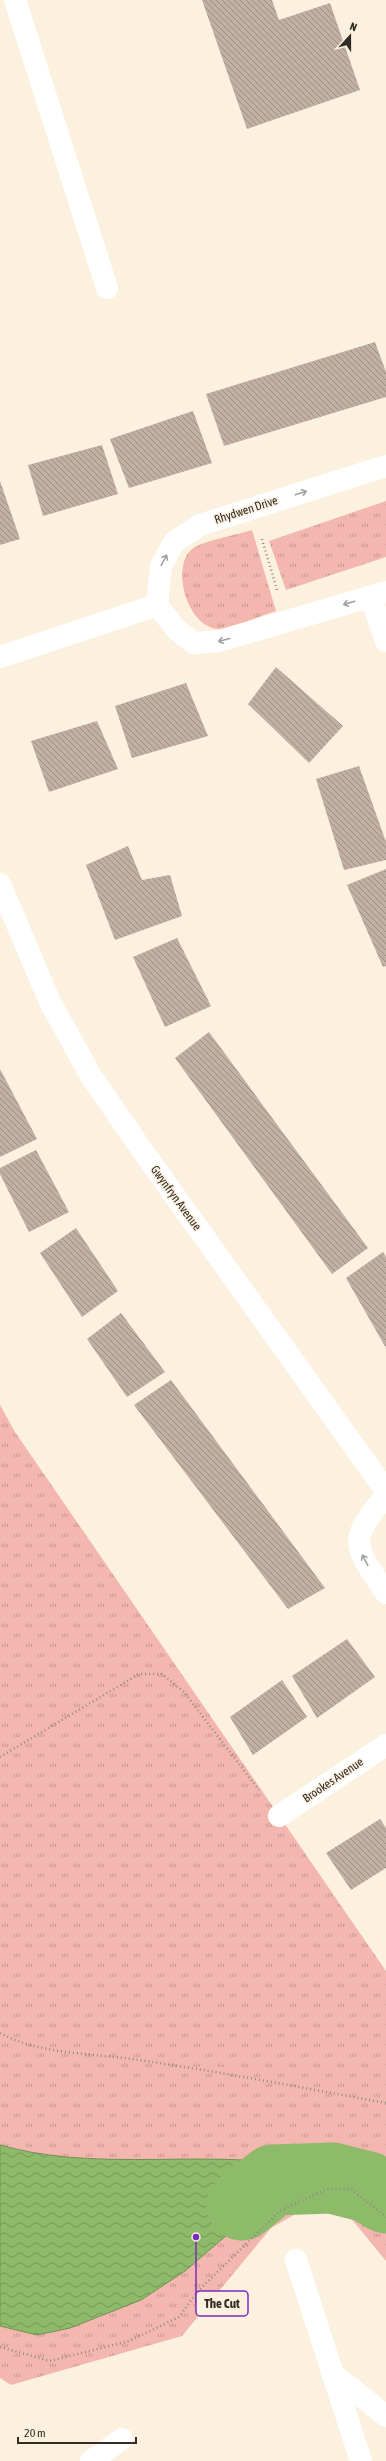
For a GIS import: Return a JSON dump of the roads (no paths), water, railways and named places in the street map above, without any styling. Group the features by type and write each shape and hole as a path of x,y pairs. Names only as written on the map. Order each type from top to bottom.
{"street":[{"path":"15,0 107,288"},
{"name":"Rhydwen Drive","path":"157,605 161,566 174,542 200,525 386,466"},
{"path":"0,657 157,605 177,630 194,643 219,641 378,595 386,641"},
{"name":"Gwynfryn Avenue","path":"0,884 50,1002 91,1076 142,1150 386,1491"},
{"path":"386,1496 367,1517 358,1534 362,1558 386,1593"},
{"name":"Brookes Avenue","path":"279,1816 386,1745"},
{"path":"296,2260 361,2461"},
{"path":"332,2373 386,2416"},
{"path":"91,2461 122,2439"}],"water":[{"path":"0,2145 33,2153 66,2157 134,2160 202,2159 270,2162 332,2178 288,2189 262,2205 185,2271 141,2300 70,2328 37,2335 0,2326"}],"waterway":[{"path":"242,2205 273,2180 332,2178 368,2187 386,2198"}],"place":[{"name":"The Cut","path":"196,2237"}]}
